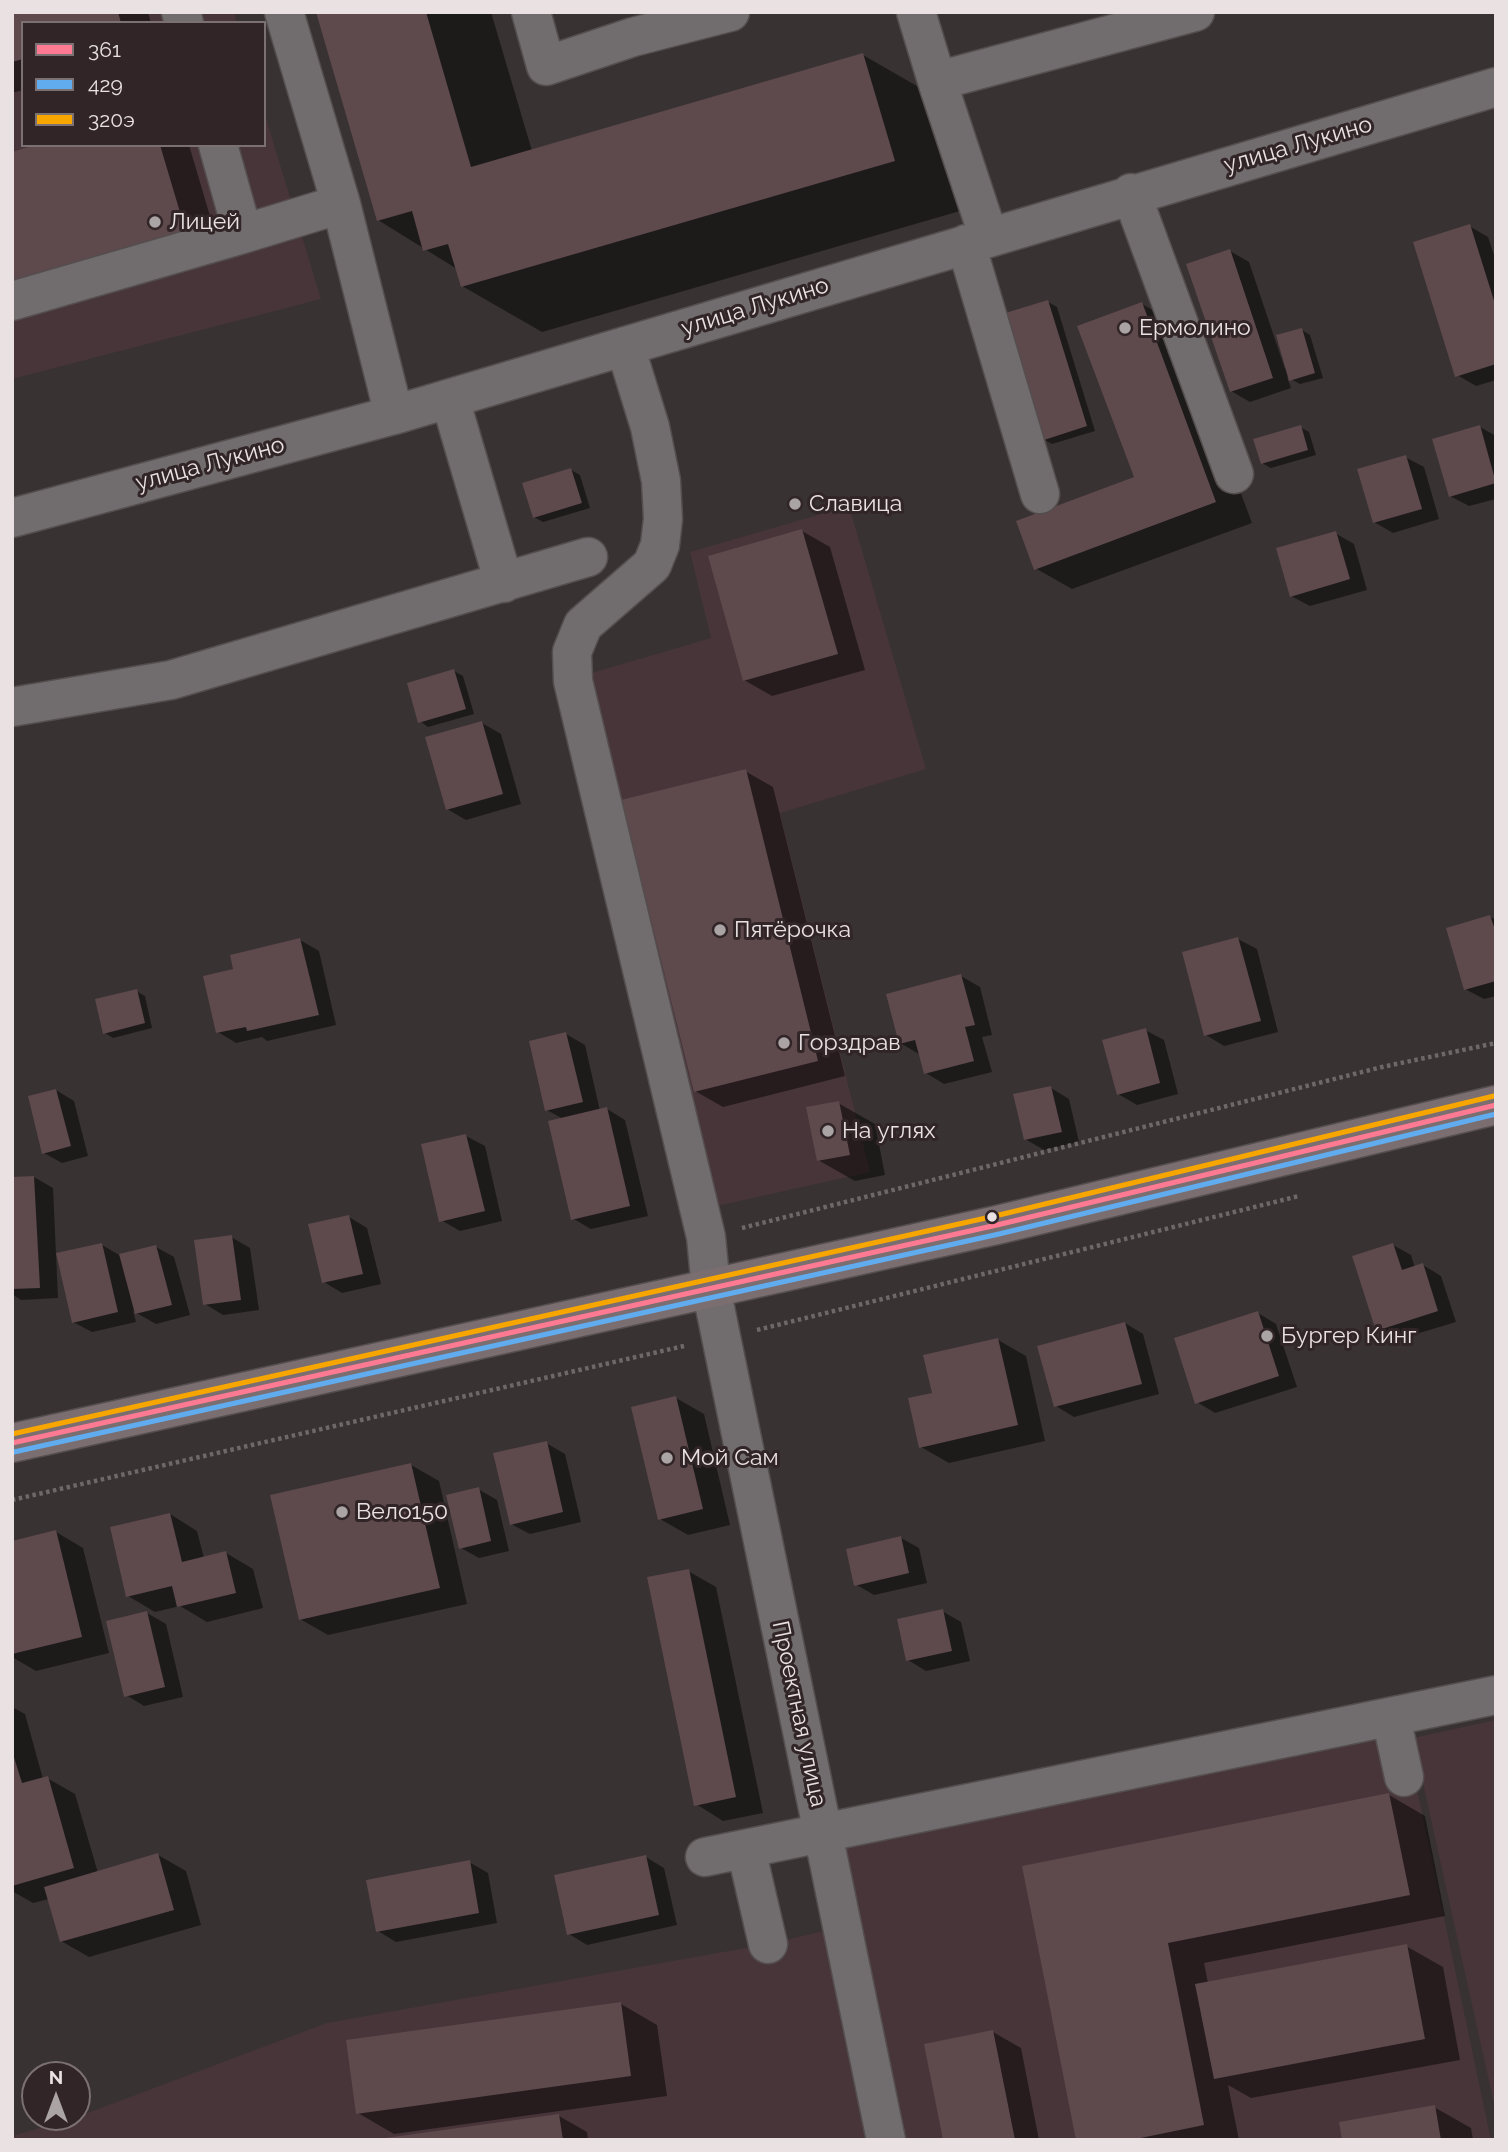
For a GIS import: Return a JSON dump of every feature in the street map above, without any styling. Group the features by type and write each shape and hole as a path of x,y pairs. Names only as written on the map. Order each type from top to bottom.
{"main road":[{"path":"12,1443 997,1225 1496,1105"}],"street":[{"path":"284,12 341,204 394,415"},
{"path":"531,12 546,66 630,25 730,12"},
{"path":"916,12 937,81 1040,494"},
{"path":"937,81 1195,12"},
{"name":"улица Лукино","path":"12,518 450,399 1131,193 1496,87"},
{"path":"219,147 243,234"},
{"path":"1131,193 1234,474"},
{"path":"12,301 341,204"},
{"name":"Проектная улица","path":"625,346 650,427 661,481 663,519 660,545 652,565 583,625 572,652 573,681 706,1237 711,1288 886,2140"},
{"path":"450,399 505,583"},
{"path":"12,707 171,680 588,557"},
{"path":"705,1857 1496,1695"},
{"path":"1391,1717 1404,1777"},
{"path":"746,1849 768,1944"}],"path":[{"path":"706,1237 1382,1067 1496,1043"},
{"path":"12,1500 822,1316 1307,1194"}],"shaded area":[{"name":"Лицей","path":"12,12 234,12 236,21 21,21 21,147 266,147 266,119 321,299 12,379"},
{"path":"849,506 926,769 780,813 870,1172 717,1206 585,675 711,638 690,552"},
{"path":"1398,1700 1491,2140 12,2140 12,2136 29,2131 91,2131 91,2112 327,2023 768,1944 858,1923 838,1816"},
{"path":"1496,1720 1496,2113 1413,1738"}],"building":[{"path":"12,12 118,12 120,21 21,21 21,60 12,62"},
{"path":"316,12 426,12 471,167 863,53 895,161 461,287 448,244 423,251 412,211 377,221"},
{"path":"28,147 161,147 188,239 12,286 12,152"},
{"path":"1470,224 1496,307 1496,364 1455,377 1413,242"},
{"path":"1230,249 1273,378 1230,392 1186,264"},
{"path":"1048,300 1087,426 1041,441 1002,314"},
{"path":"1142,302 1216,502 1034,570 1016,521 1134,477 1077,326"},
{"path":"1302,328 1315,373 1289,381 1276,335"},
{"path":"1301,425 1308,450 1261,464 1253,439"},
{"path":"1480,425 1496,483 1449,497 1432,439"},
{"path":"1406,455 1422,509 1373,523 1357,469"},
{"path":"571,468 582,503 533,518 522,483"},
{"path":"802,529 838,654 743,681 708,556"},
{"path":"1336,531 1350,579 1290,597 1276,548"},
{"path":"454,669 466,709 418,723 407,683"},
{"path":"482,721 503,794 446,810 425,737"},
{"name":"Пятёрочка","path":"746,769 818,1061 694,1092 621,800"},
{"path":"1490,915 1496,933 1496,981 1464,990 1446,928"},
{"path":"1238,937 1261,1021 1204,1036 1182,952"},
{"path":"300,938 319,1015 247,1031 246,1027 216,1033 203,976 233,969 230,955"},
{"path":"961,974 975,1025 965,1027 974,1061 924,1074 915,1040 899,1044 886,994"},
{"path":"137,989 145,1023 103,1034 95,999"},
{"path":"1146,1028 1160,1083 1117,1095 1102,1040"},
{"path":"566,1032 583,1102 545,1111 529,1041"},
{"path":"1051,1086 1062,1132 1024,1140 1013,1094"},
{"path":"56,1089 71,1146 42,1154 28,1096"},
{"name":"На углях","path":"839,1101 850,1155 817,1161 806,1107"},
{"path":"607,1107 630,1206 571,1220 548,1121"},
{"path":"466,1134 485,1211 439,1222 421,1144"},
{"path":"34,1176 40,1288 12,1289 12,1177"},
{"path":"349,1215 363,1274 322,1283 308,1224"},
{"path":"232,1235 241,1300 203,1305 194,1240"},
{"path":"102,1243 118,1312 72,1323 56,1253"},
{"path":"1393,1243 1402,1270 1423,1263 1438,1311 1376,1331 1352,1256"},
{"path":"156,1245 172,1305 135,1314 119,1254"},
{"path":"1258,1311 1279,1376 1195,1404 1174,1338"},
{"path":"1125,1322 1142,1384 1054,1407 1037,1346"},
{"path":"998,1338 1018,1425 919,1448 908,1398 932,1393 923,1355"},
{"name":"Мой Сам","path":"676,1396 703,1509 658,1520 631,1407"},
{"path":"547,1441 563,1512 510,1525 493,1453"},
{"path":"411,1463 440,1588 299,1620 270,1495"},
{"path":"479,1487 491,1541 459,1549 446,1495"},
{"path":"170,1513 182,1562 226,1551 236,1593 177,1607 172,1586 126,1597 110,1527"},
{"path":"56,1530 82,1637 12,1654 12,1541"},
{"path":"901,1536 909,1573 854,1586 846,1549"},
{"path":"689,1569 736,1797 694,1806 647,1577"},
{"path":"943,1609 952,1651 906,1661 897,1619"},
{"path":"147,1611 165,1687 124,1697 106,1621"},
{"path":"12,1751 22,1783 48,1776 74,1868 12,1886"},
{"path":"1389,1793 1410,1895 1168,1943 1204,2125 1131,2140 1076,2140 1022,1866"},
{"path":"158,1853 174,1910 60,1942 44,1887"},
{"path":"646,1855 659,1915 567,1935 554,1875"},
{"path":"470,1860 479,1913 376,1932 366,1880"},
{"path":"1407,1944 1425,2039 1214,2079 1195,1984"},
{"path":"621,2002 631,2076 356,2114 346,2040"},
{"path":"993,2030 1015,2140 943,2140 924,2044"},
{"path":"1435,2105 1441,2140 1342,2140 1339,2122"},
{"path":"559,2114 563,2140 385,2140 385,2138"}],"transit line":[{"name":"320э","path":"12,1434 995,1216 1494,1096"},
{"name":"361","path":"12,1443 997,1225 1496,1105"},
{"name":"429","path":"14,1452 999,1234 1496,1114"}],"place":[{"name":"Лицей","path":"155,222"},
{"name":"Ермолино","path":"1125,328"},
{"name":"Славица","path":"795,504"},
{"name":"Пятёрочка","path":"720,930"},
{"name":"Горздрав","path":"784,1043"},
{"name":"На углях","path":"828,1131"},
{"name":"Бургер Кинг","path":"1267,1336"},
{"name":"Мой Сам","path":"667,1458"},
{"name":"Вело150","path":"342,1512"}]}
